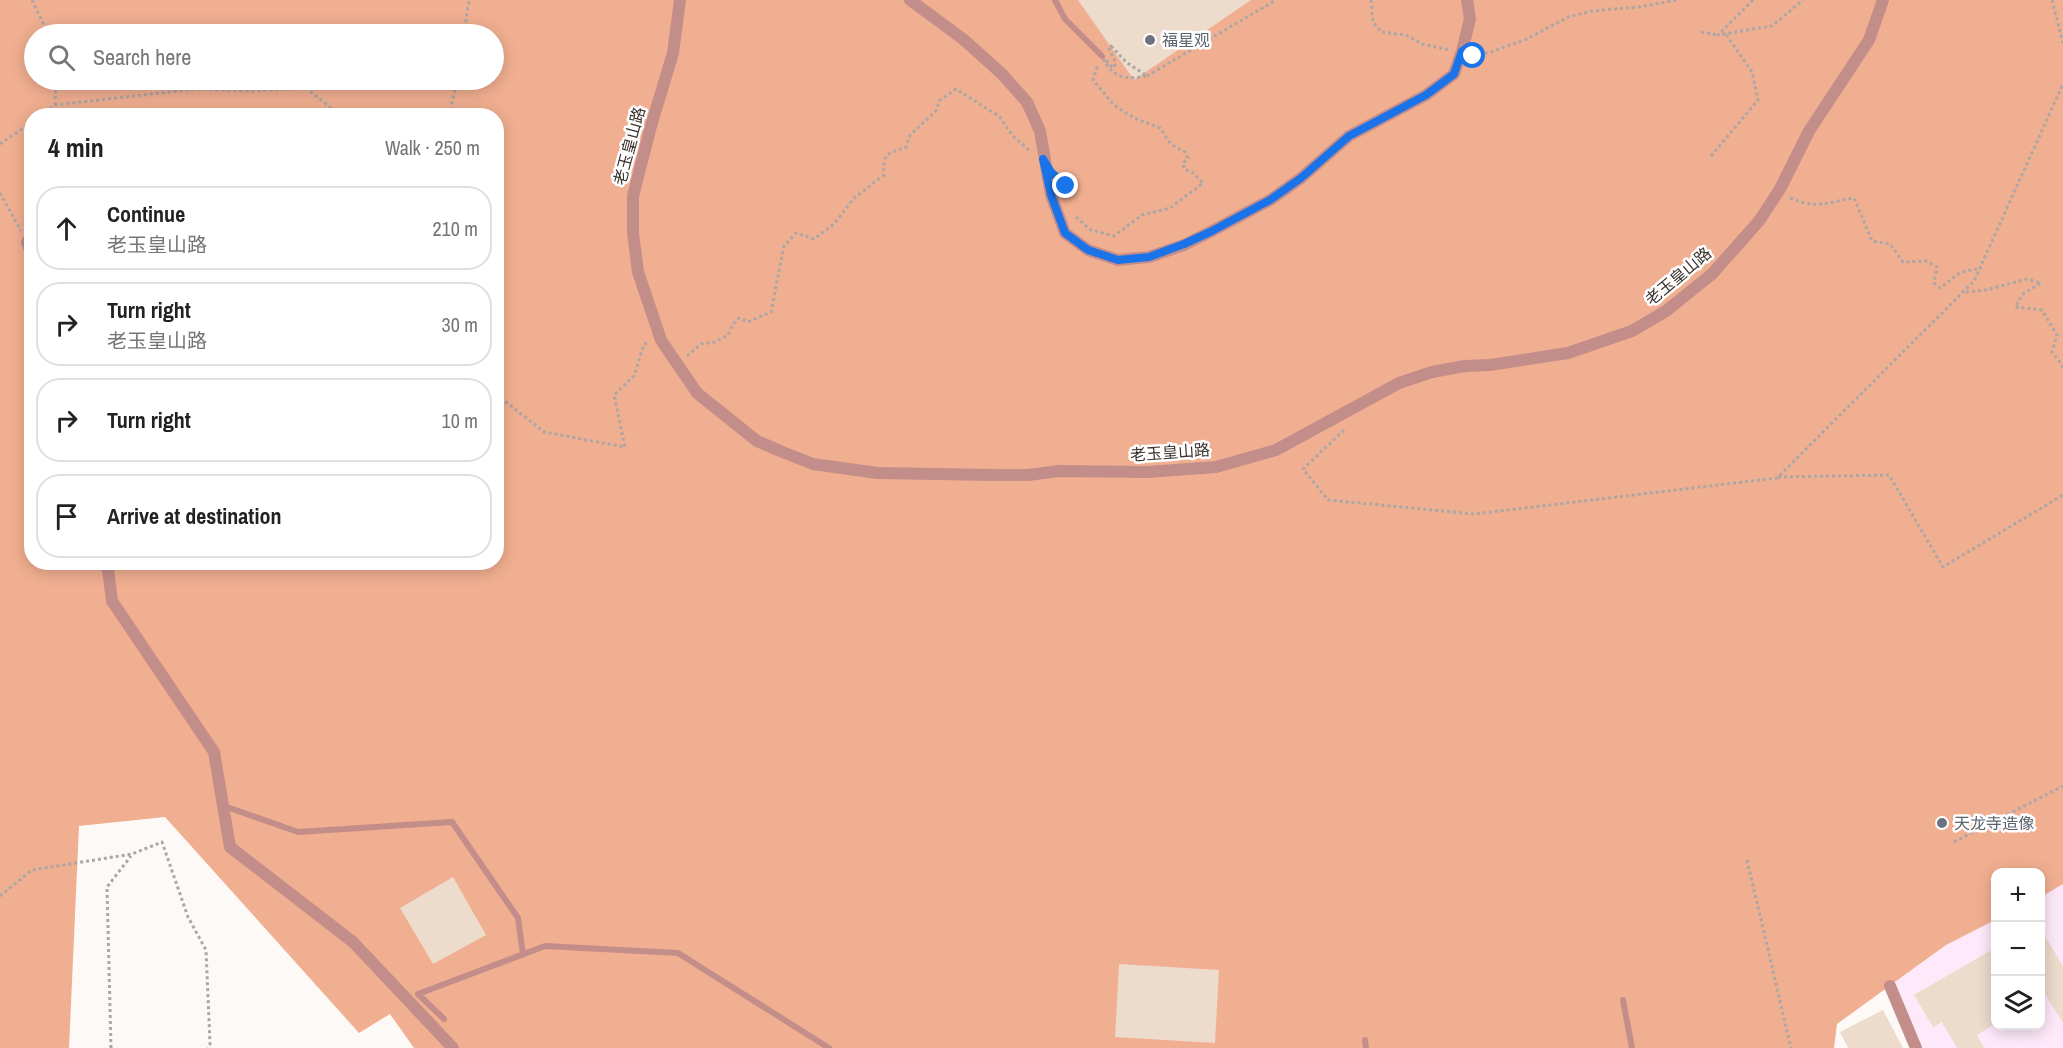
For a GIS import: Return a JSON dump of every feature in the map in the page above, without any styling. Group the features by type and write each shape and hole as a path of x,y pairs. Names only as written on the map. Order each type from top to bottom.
{"street":[{"name":"老玉皇山路","path":"680,0 673,53 633,196 633,232 638,272 661,340 697,393 757,441 813,464 877,473 1005,475 1059,471 1147,472 1216,466 1276,450 1399,383 1432,372 1465,366 1490,366 1568,353 1632,331 1666,311 1712,274 1759,221 1780,189 1809,131 1869,40 1883,0"},
{"path":"910,0 963,39 1002,74 1028,102 1040,131 1051,195 1065,233 1088,250 1118,260 1149,257 1201,236 1270,200 1301,178 1349,136 1426,95 1454,74 1470,19 1467,0"},
{"path":"108,570 112,601 214,752 230,847 353,942 453,1048"},
{"path":"1890,986 1916,1048"}],"lane":[{"path":"1055,0 1065,19 1102,56"},
{"path":"223,806 298,832 452,822 519,918 524,954"},
{"path":"444,1019 418,994 545,946 678,953 829,1048"},
{"path":"1623,1000 1632,1048"},
{"path":"1365,1040 1366,1048"}],"path":[{"path":"32,0 43,24"},
{"path":"465,24 468,0"},
{"path":"1102,56 1107,68 1118,75 1132,78 1147,76 1276,0"},
{"path":"1371,0 1373,22 1381,32 1406,35 1422,44 1440,49 1462,51 1473,56 1527,39 1568,17 1592,10 1638,7 1678,0"},
{"path":"1718,35 1753,0"},
{"path":"1701,32 1718,35 1772,26 1803,0"},
{"path":"2052,0 2063,43"},
{"path":"1711,156 1758,100 1752,72 1725,33"},
{"path":"1102,56 1113,68 1115,67 1116,63 1108,47 1111,46 1126,62 1147,76"},
{"path":"1072,210 1076,219 1091,230 1114,236 1142,215 1170,208 1203,183 1192,172 1184,169 1182,163 1188,158 1185,152 1171,144 1160,128 1134,118 1114,105 1093,80 1102,56"},
{"path":"1777,477 1974,281 1982,268 2063,84"},
{"path":"685,357 702,344 715,342 728,335 739,318 748,322 771,312 784,246 796,233 814,239 834,224 854,198 884,175 883,160 886,155 906,147 910,135 936,111 940,100 956,88 999,117 1012,135 1043,159"},
{"path":"55,105 56,90"},
{"path":"51,108 55,105 186,90"},
{"path":"222,90 264,90"},
{"path":"310,90 331,108"},
{"path":"451,108 455,90"},
{"path":"0,144 24,128"},
{"path":"1058,179 1066,186 1069,201"},
{"path":"1780,189 1789,197 1802,203 1822,206 1854,198 1872,241 1890,244 1903,262 1926,261 1936,267 1934,283 1940,288 1961,272 1982,268"},
{"path":"0,193 24,237"},
{"path":"1964,292 1986,290 2027,279 2041,283 2023,294 2015,307 2042,310 2057,335 2052,352 2063,370"},
{"path":"504,400 544,432 625,447 614,394 634,376 644,344 661,340"},
{"path":"1347,411 1346,428 1304,469 1328,500 1474,514 1777,477 1889,475 1943,567 2063,495"},
{"path":"1954,842 2063,786"},
{"path":"0,896 32,870 132,854 162,842 188,917 206,950 210,1044 208,1048"},
{"path":"111,1048 108,887 132,854"},
{"path":"1746,860 1791,1048"}],"shaded area":[{"path":"0,0 2063,0 2063,884 2045,895 2045,868 1991,868 1991,922 1946,945 1837,1024 1834,1048 414,1048 390,1014 359,1033 165,817 79,826 69,1048 0,1048"},
{"path":"2063,884 2063,1048 1916,1048 1890,986 1946,945 1991,922 1991,1030 2045,1030 2045,895"}],"building":[{"name":"福星观","path":"1078,0 1251,0 1134,80"},
{"path":"453,877 486,935 433,964 400,908"},
{"path":"2045,936 2063,966 2063,1023 2045,994"},
{"path":"1991,950 1991,1026 1977,1035 1984,1048 1957,1048 1942,1022 1933,1027 1914,995"},
{"path":"1119,964 1219,970 1215,1043 1115,1037"},
{"path":"1883,1010 1903,1048 1848,1048 1840,1032"}],"place":[{"name":"福星观","path":"1150,40"},
{"name":"天龙寺造像","path":"1942,823"}],"route":[{"path":"1066,186 1051,172 1043,159 1051,195 1065,233 1088,250 1118,260 1149,257 1210,232 1270,200 1301,178 1349,136 1426,95 1454,74 1462,51 1473,56"}]}
